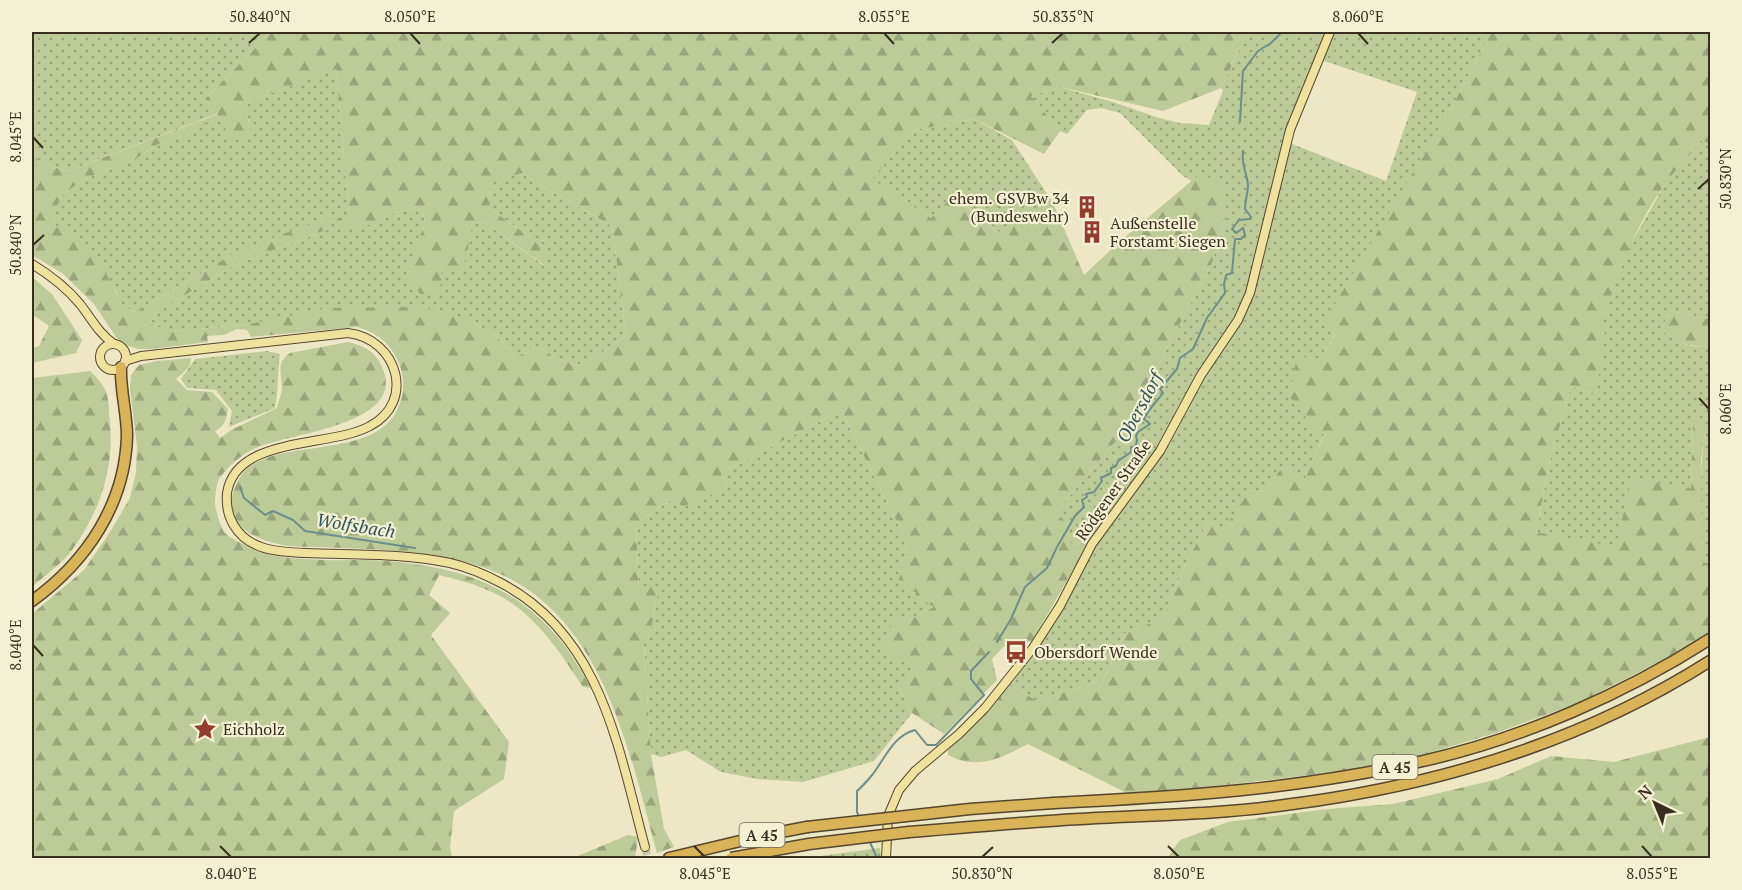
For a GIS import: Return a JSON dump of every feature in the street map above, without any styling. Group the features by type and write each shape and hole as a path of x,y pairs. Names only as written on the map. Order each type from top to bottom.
{"highway":[{"path":"32,601 79,560 99,532 114,500 126,452 126,419 121,387 121,363"},
{"name":"A 45","path":"669,858 765,835 842,822 970,809 1222,793 1356,775 1425,761 1537,726 1657,670 1710,639"},
{"name":"A 45","path":"731,858 855,838 1049,820 1200,813 1283,806 1355,795 1428,780 1534,747 1595,724 1657,693 1710,662"}],"main road":[{"name":"Rödgener Straße","path":"886,858 888,816 899,790 915,771 959,735 985,708 1033,648 1060,606 1092,543 1160,451 1201,375 1238,321 1250,293 1290,130 1330,32"},
{"path":"32,264 62,286 78,302 101,334 119,346 121,363"},
{"path":"101,334 100,355 101,363 105,368 141,356 348,333 366,338 382,348 393,364 396,383 393,402 380,420 372,426 352,433 271,451 250,459 235,473 228,489 228,510 231,520 242,537 260,547 285,552 412,557 452,564 491,578 513,589 533,603 570,642 597,686 611,724 645,847"},
{"path":"102,349 114,344"}],"green space":[{"path":"32,32 271,32 205,99 219,113 68,171 38,162 32,142"},
{"path":"271,32 1248,32 1221,88 1163,111 1060,87 1031,96 1060,131 1044,154 974,119 915,130 872,179 931,218 953,196 999,232 1053,203 1084,275 1119,242 1201,173 1222,185 1227,212 1212,263 1122,434 1055,513 1069,524 1066,539 1083,553 1032,641 1004,646 992,659 997,680 944,734 912,713 900,690 909,678 914,663 892,661 883,647 887,633 897,617 914,617 934,607 916,596 915,586 906,588 899,580 908,552 901,530 841,410 721,473 728,488 682,507 675,497 636,523 639,590 653,583 658,591 652,627 644,645 651,754 664,829 674,847 657,853 621,727 604,685 582,647 556,613 523,586 482,567 459,560 411,552 276,544 254,535 237,521 232,501 235,487 251,465 272,456 357,440 376,432 391,420 402,398 403,378 396,356 382,339 356,327 251,337 247,330 237,329 224,335 207,336 208,342 138,349 123,344 116,337 94,304 62,273 32,255 32,142 38,162 68,171 218,114 205,99","holes":["336,69 349,214 337,219 339,228 373,224 380,222 390,214 422,206 425,223 406,275 420,294 440,294 442,267 463,271 473,223 484,222 547,267 547,249 490,209 489,183 522,173 612,226 626,336 595,357 577,365 558,360 540,347 515,357 496,336 469,320 421,307 328,308 249,324 178,331 153,326 151,322 157,312 235,265 331,228 328,218 261,242 242,252 236,252 135,312 121,305 104,270 78,241 56,226 53,213 64,193 85,179 135,159 158,144 173,141 220,116 229,138 246,142 250,131 246,103"]},
{"path":"1248,32 1490,32 1450,110 1324,325 1335,334 1317,363 1297,355 1308,410 1325,432 1304,481 1283,466 1264,492 1250,490 1224,530 1208,522 1185,565 1163,618 1124,634 1103,680 1036,701 1011,684 1032,657 1064,604 1083,553 1066,539 1055,513 1122,434 1212,263 1227,212 1201,174 1192,181 1183,176 1120,113 1101,108 1087,110 1067,134 1060,131 1031,96 1060,87 1159,118 1180,123 1209,125 1223,91 1221,88","holes":["1318,59 1417,92 1386,181 1287,142"]},
{"path":"1490,32 1710,32 1710,144 1701,140 1670,177 1636,233 1602,324 1605,331 1596,394 1571,386 1549,465 1536,532 1617,547 1630,478 1691,489 1693,422 1700,422 1705,432 1701,461 1702,562 1710,564 1710,632 1692,645 1578,703 1496,733 1385,766 1133,796 1028,744 989,761 970,762 948,755 948,749 1011,684 1036,701 1103,680 1124,634 1163,618 1185,565 1208,522 1224,529 1250,490 1264,492 1283,466 1304,481 1325,433 1302,427 1308,410 1290,398 1297,354 1317,362 1335,335 1323,324 1450,110"},
{"path":"336,68 349,214 390,214 422,206 425,223 407,275 442,267 468,240 472,223 484,222 546,267 547,249 490,209 489,182 522,173 612,226 626,336 595,357 577,365 558,360 540,347 515,357 496,336 469,320 248,324 178,331 153,326 151,322 157,312 235,265 331,228 261,242 242,253 236,252 135,312 121,305 116,291 66,232 56,226 53,213 64,193 85,179 135,159 158,144 173,141 220,115 250,131 246,103"},
{"path":"974,119 1012,140 1053,203 999,232 954,196 931,218 871,179 915,130"},
{"path":"1701,140 1710,144 1710,319 1670,311 1661,330 1691,346 1704,346 1710,343 1710,564 1702,563 1701,547 1701,481 1705,432 1693,422 1691,489 1617,548 1536,533 1549,465 1571,386 1596,394 1601,324 1629,247 1666,182"},
{"path":"32,277 52,294 82,340 76,353 32,363 32,348 39,346 49,326 33,315"},
{"path":"1670,311 1710,319 1710,345 1684,344 1661,330"},
{"path":"348,342 368,350 382,367 386,387 378,402 362,415 316,432 270,443 249,451 235,461 220,478 216,488 216,507 225,533 254,550 273,555 324,560 379,560 422,565 482,581 508,594 532,611 553,632 573,658 591,688 583,687 553,644 517,607 503,597 463,581 439,575 429,595 450,613 431,635 509,742 504,779 454,811 450,847 452,858 32,858 32,614 84,570 130,498 136,472 137,446 130,388 131,375 139,365 191,358 188,367 176,379 187,390 212,392 228,409 224,422 215,431 220,438 231,430 277,408 282,389 281,365 290,353"},
{"path":"267,351 280,354 275,408 229,427 232,411 216,390 187,388 181,379 195,359"},
{"path":"90,371 102,384 108,401 111,442 103,490 90,521 72,550 32,587 32,378"},
{"path":"841,410 901,530 908,552 904,559 915,586 934,607 914,617 897,617 915,663 909,678 900,690 912,713 874,761 803,782 757,779 721,772 686,750 661,757 651,754 644,644 652,626 658,591 639,590 636,523 675,497 728,488 721,473"},
{"path":"1710,737 1710,858 1167,858 1180,840 1228,822 1327,809 1393,804 1498,779 1551,756 1614,762"},
{"path":"628,835 638,837 635,858 573,858"},
{"path":"880,848 881,858 805,858"}],"waterway":[{"name":"Obersdorf","path":"1240,121 1243,71 1258,51 1282,32"},
{"name":"Obersdorf","path":"997,642 1011,619 1025,587 1047,568 1075,516 1084,507 1082,500 1087,497 1086,494 1094,492 1102,481 1101,478 1111,473 1111,468 1131,452 1131,448 1136,445 1138,432 1150,424 1144,419 1163,393 1160,389 1177,369 1180,358 1193,349 1207,318 1225,293 1226,275 1232,273 1235,239 1241,239 1245,235 1243,228 1236,233 1232,229 1239,220 1251,217 1245,209 1248,185 1243,151"},
{"name":"Wolfsbach","path":"240,487 244,498 265,515 273,511 293,520 305,531 415,548"},
{"name":"Obersdorf","path":"860,819 857,812 857,791 873,774 896,742 915,730 927,745 936,745 984,695 971,679 971,671 989,652"},
{"name":"Obersdorf","path":"869,840 877,858"}],"tunnel":[{"path":"645,847 648,858"}],"place":[{"name":"ehem. GSVBw 34 (Bundeswehr)","path":"1087,207"},
{"name":"Außenstelle Forstamt Siegen","path":"1092,232"},
{"name":"Obersdorf Wende","path":"1016,652"},
{"name":"Eichholz","path":"205,729"}]}
